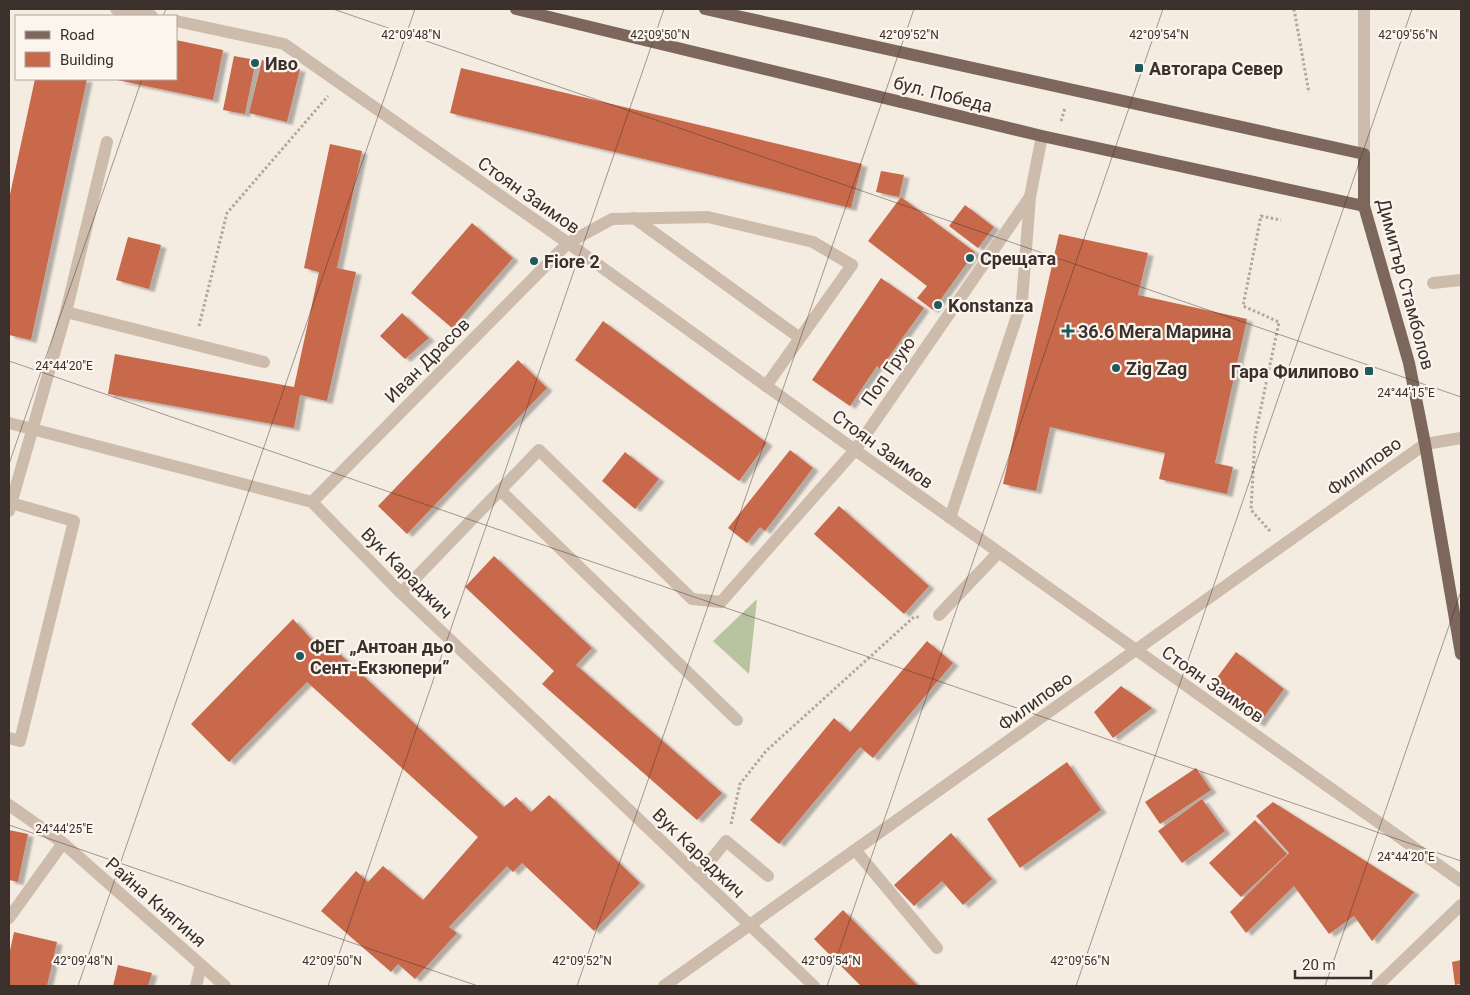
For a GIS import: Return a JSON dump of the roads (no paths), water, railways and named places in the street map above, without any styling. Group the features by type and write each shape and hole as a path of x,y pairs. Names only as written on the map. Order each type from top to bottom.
{"main road":[{"name":"бул. Победа","path":"516,9 1056,140 1364,206"},
{"name":"бул. Победа","path":"705,9 1364,154"},
{"name":"Димитър Стамболов","path":"1364,154 1364,206 1409,363 1426,444 1461,654"}],"street":[{"path":"116,9 147,15"},
{"name":"Димитър Стамболов","path":"1364,9 1364,154"},
{"name":"Стоян Заимов","path":"178,22 284,44 568,243 998,553 1461,881"},
{"path":"950,518 1022,301 1030,197 1042,136"},
{"path":"9,738 20,741 74,521 10,507 34,429 66,312 107,142"},
{"name":"Поп Грую","path":"500,490 539,450 692,599 721,602 854,450 1030,197"},
{"name":"Иван Драсов","path":"312,502 568,243 612,219 708,217 813,242 852,265 800,338"},
{"path":"634,218 800,338 766,386"},
{"path":"1433,282 1461,280"},
{"path":"66,312 264,362"},
{"path":"9,423 312,502"},
{"path":"1426,444 1461,438"},
{"name":"Филипово","path":"664,986 1426,444"},
{"path":"401,593 500,490 737,720"},
{"name":"Вук Караджич","path":"312,502 401,593 814,986"},
{"path":"939,615 998,553"},
{"name":"Райна Княгиня","path":"9,805 63,844 225,986"},
{"path":"698,876 726,841 768,876"},
{"path":"9,918 63,844"},
{"path":"856,850 937,948"},
{"path":"1377,986 1461,904"},
{"path":"196,986 201,966"}],"place":[{"name":"Иво","path":"255,63"},
{"name":"Автогара Север","path":"1139,68"},
{"name":"Срещата","path":"970,258"},
{"name":"Fiore 2","path":"534,261"},
{"name":"Konstanza","path":"938,305"},
{"name":"36.6 Мега Марина","path":"1068,331"},
{"name":"Zig Zag","path":"1116,368"},
{"name":"Гара Филипово","path":"1369,371"},
{"name":"ФЕГ „Антоан дьо Сент-Екзюпери”","path":"300,656"}]}
